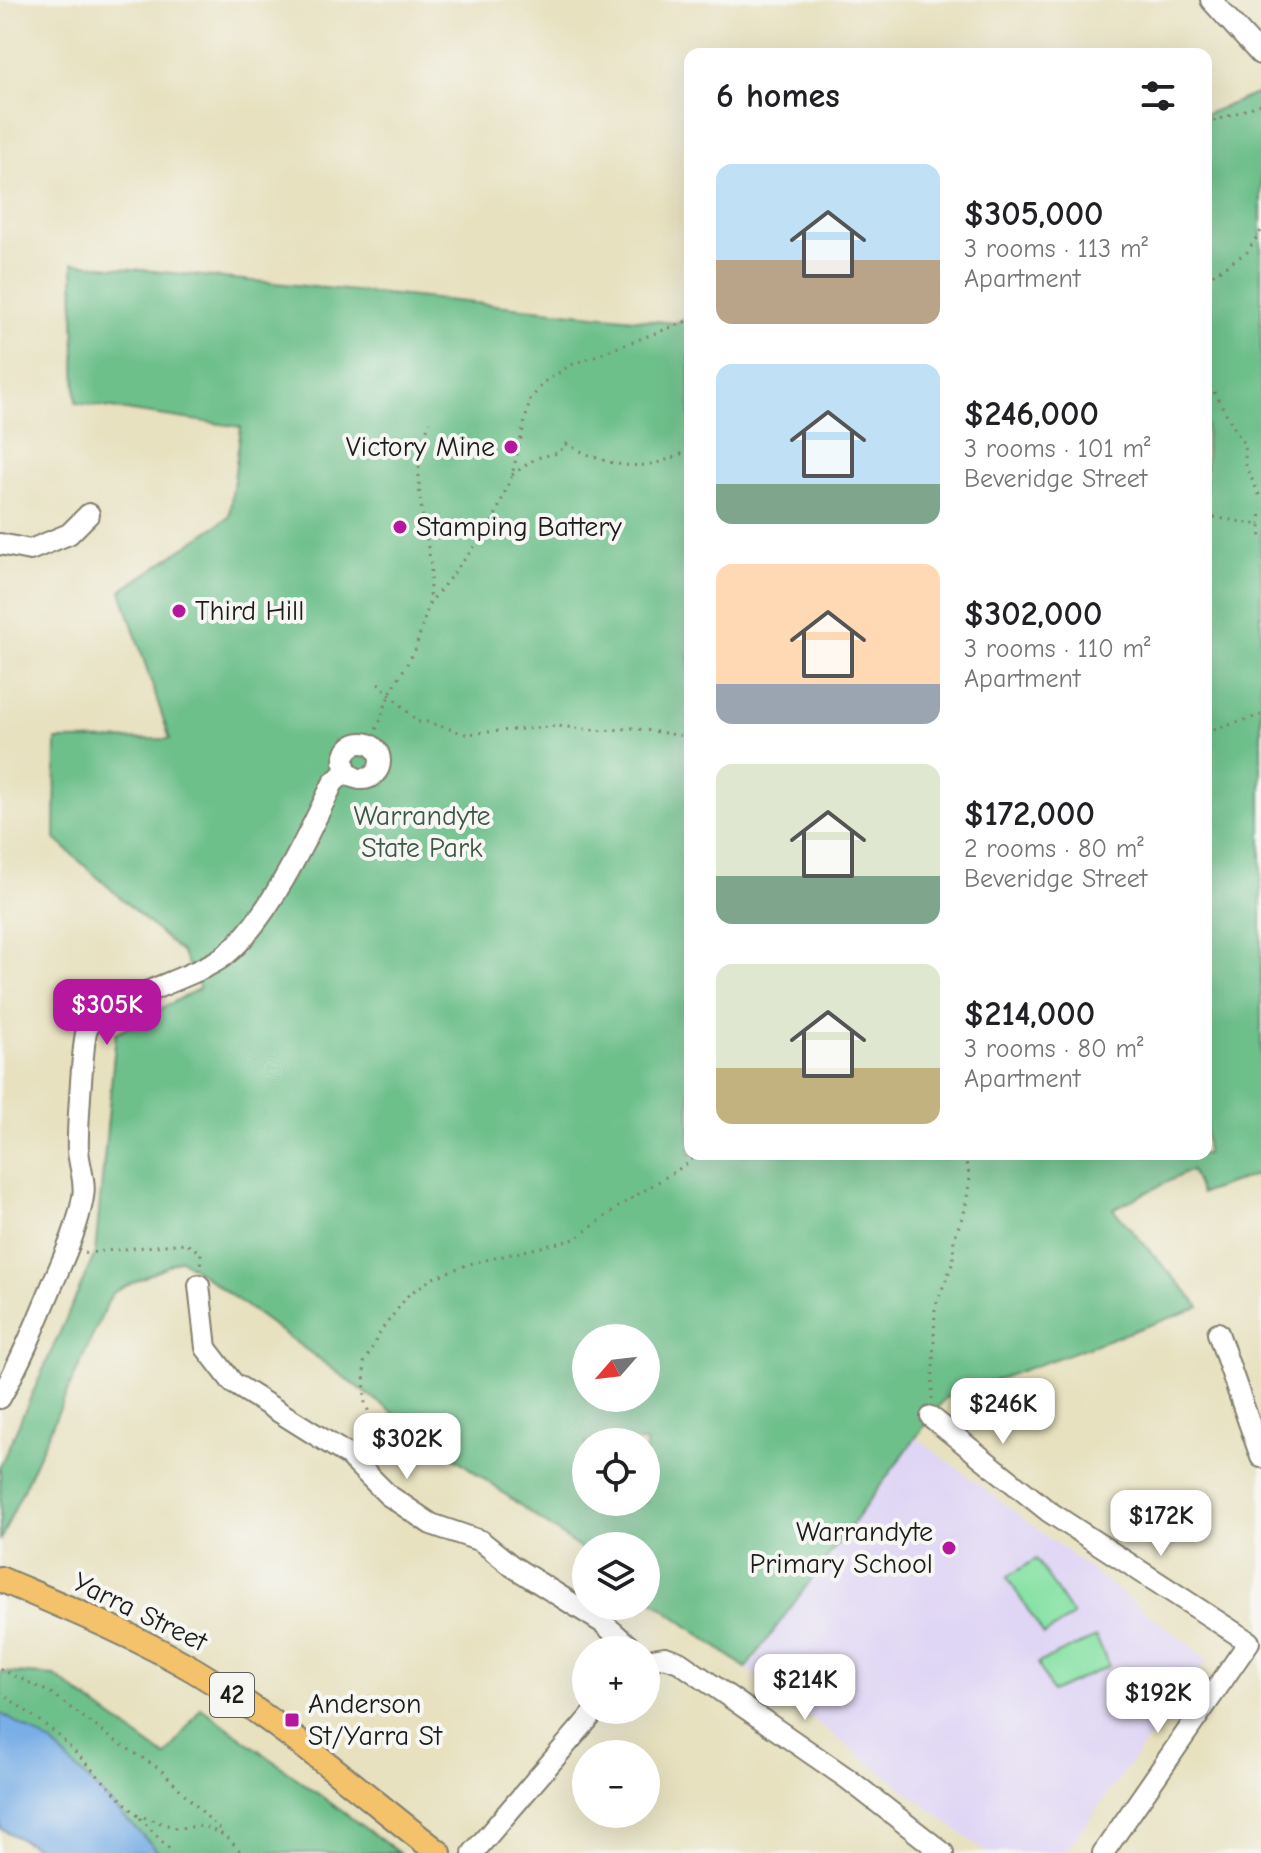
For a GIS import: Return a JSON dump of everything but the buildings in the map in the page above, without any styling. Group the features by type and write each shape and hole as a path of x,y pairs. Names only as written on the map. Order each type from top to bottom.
{"main road":[{"name":"Yarra Street","path":"0,1579 125,1633 194,1670 257,1712 439,1853"}],"street":[{"path":"1211,0 1260,54"},
{"path":"0,544 30,550 69,534 89,514"},
{"path":"0,1398 21,1360 75,1230 84,1194 78,1148 87,1030 107,1009 223,957 246,936 268,906 333,783 347,770 363,779 379,769 378,751 368,743"},
{"path":"199,1285 206,1348 233,1383 348,1455 388,1495 431,1524 481,1541 512,1566 603,1623 617,1636"},
{"path":"1218,1333 1261,1457"},
{"path":"931,1417 1048,1511 1249,1642 1103,1853"},
{"path":"660,1658 679,1662 848,1779 943,1853"},
{"path":"473,1853 584,1724"}],"path":[{"path":"1212,122 1261,104"},
{"path":"1212,275 1247,252 1261,231"},
{"path":"429,604 491,526 512,475 530,400 544,382 571,365 684,322"},
{"path":"1212,389 1244,445 1246,466 1261,499"},
{"path":"368,743 379,724 389,695 415,650 429,604 430,561 425,542 418,463 420,443 430,422"},
{"path":"512,475 536,458 558,453 566,444 615,465 658,464 684,455"},
{"path":"1261,509 1261,542"},
{"path":"1212,517 1260,525"},
{"path":"378,683 418,722 424,721 466,734 558,726 603,731 632,728 684,736"},
{"path":"1212,730 1261,715"},
{"path":"375,1481 377,1434 365,1402 364,1363 380,1332 409,1294 433,1278 469,1264 575,1239 691,1160"},
{"path":"931,1417 935,1307 953,1262 954,1238 965,1210 970,1178 966,1160"},
{"path":"65,1254 185,1243 201,1253 199,1285"},
{"path":"0,1669 51,1693 114,1740 160,1769 242,1853"},
{"path":"0,1692 56,1733 173,1853"},
{"path":"137,1815 176,1828 203,1826 226,1836"}],"shaded area":[{"name":"Warrandyte Primary School","path":"916,1437 1208,1659 1064,1853 987,1853 746,1668"}],"green space":[{"name":"Warrandyte State Park","path":"1261,92 1261,1173 1201,1194 1191,1170 1113,1209 1200,1307 945,1398 746,1668 660,1606 660,1532 572,1532 572,1543 181,1259 112,1293 0,1541 0,1466 95,1254 116,1033 200,988 182,953 55,839 56,740 170,739 121,591 229,517 241,427 76,403 73,263 675,323 684,319 684,1160 1212,1160 1212,112"},
{"path":"1036,1559 1073,1616 1044,1635 1007,1577"},
{"path":"1096,1637 1109,1666 1052,1692 1038,1663"},
{"path":"0,1672 55,1676 166,1757 201,1708 399,1853 150,1853 0,1718"}],"water":[{"path":"0,1713 51,1743 160,1853 46,1853 0,1828"}],"place":[{"name":"Victory Mine","path":"511,447"},
{"name":"Stamping Battery","path":"400,527"},
{"name":"Third Hill","path":"179,611"},
{"name":"Warrandyte Primary School","path":"949,1548"},
{"name":"Anderson St/Yarra St","path":"292,1720"}]}
